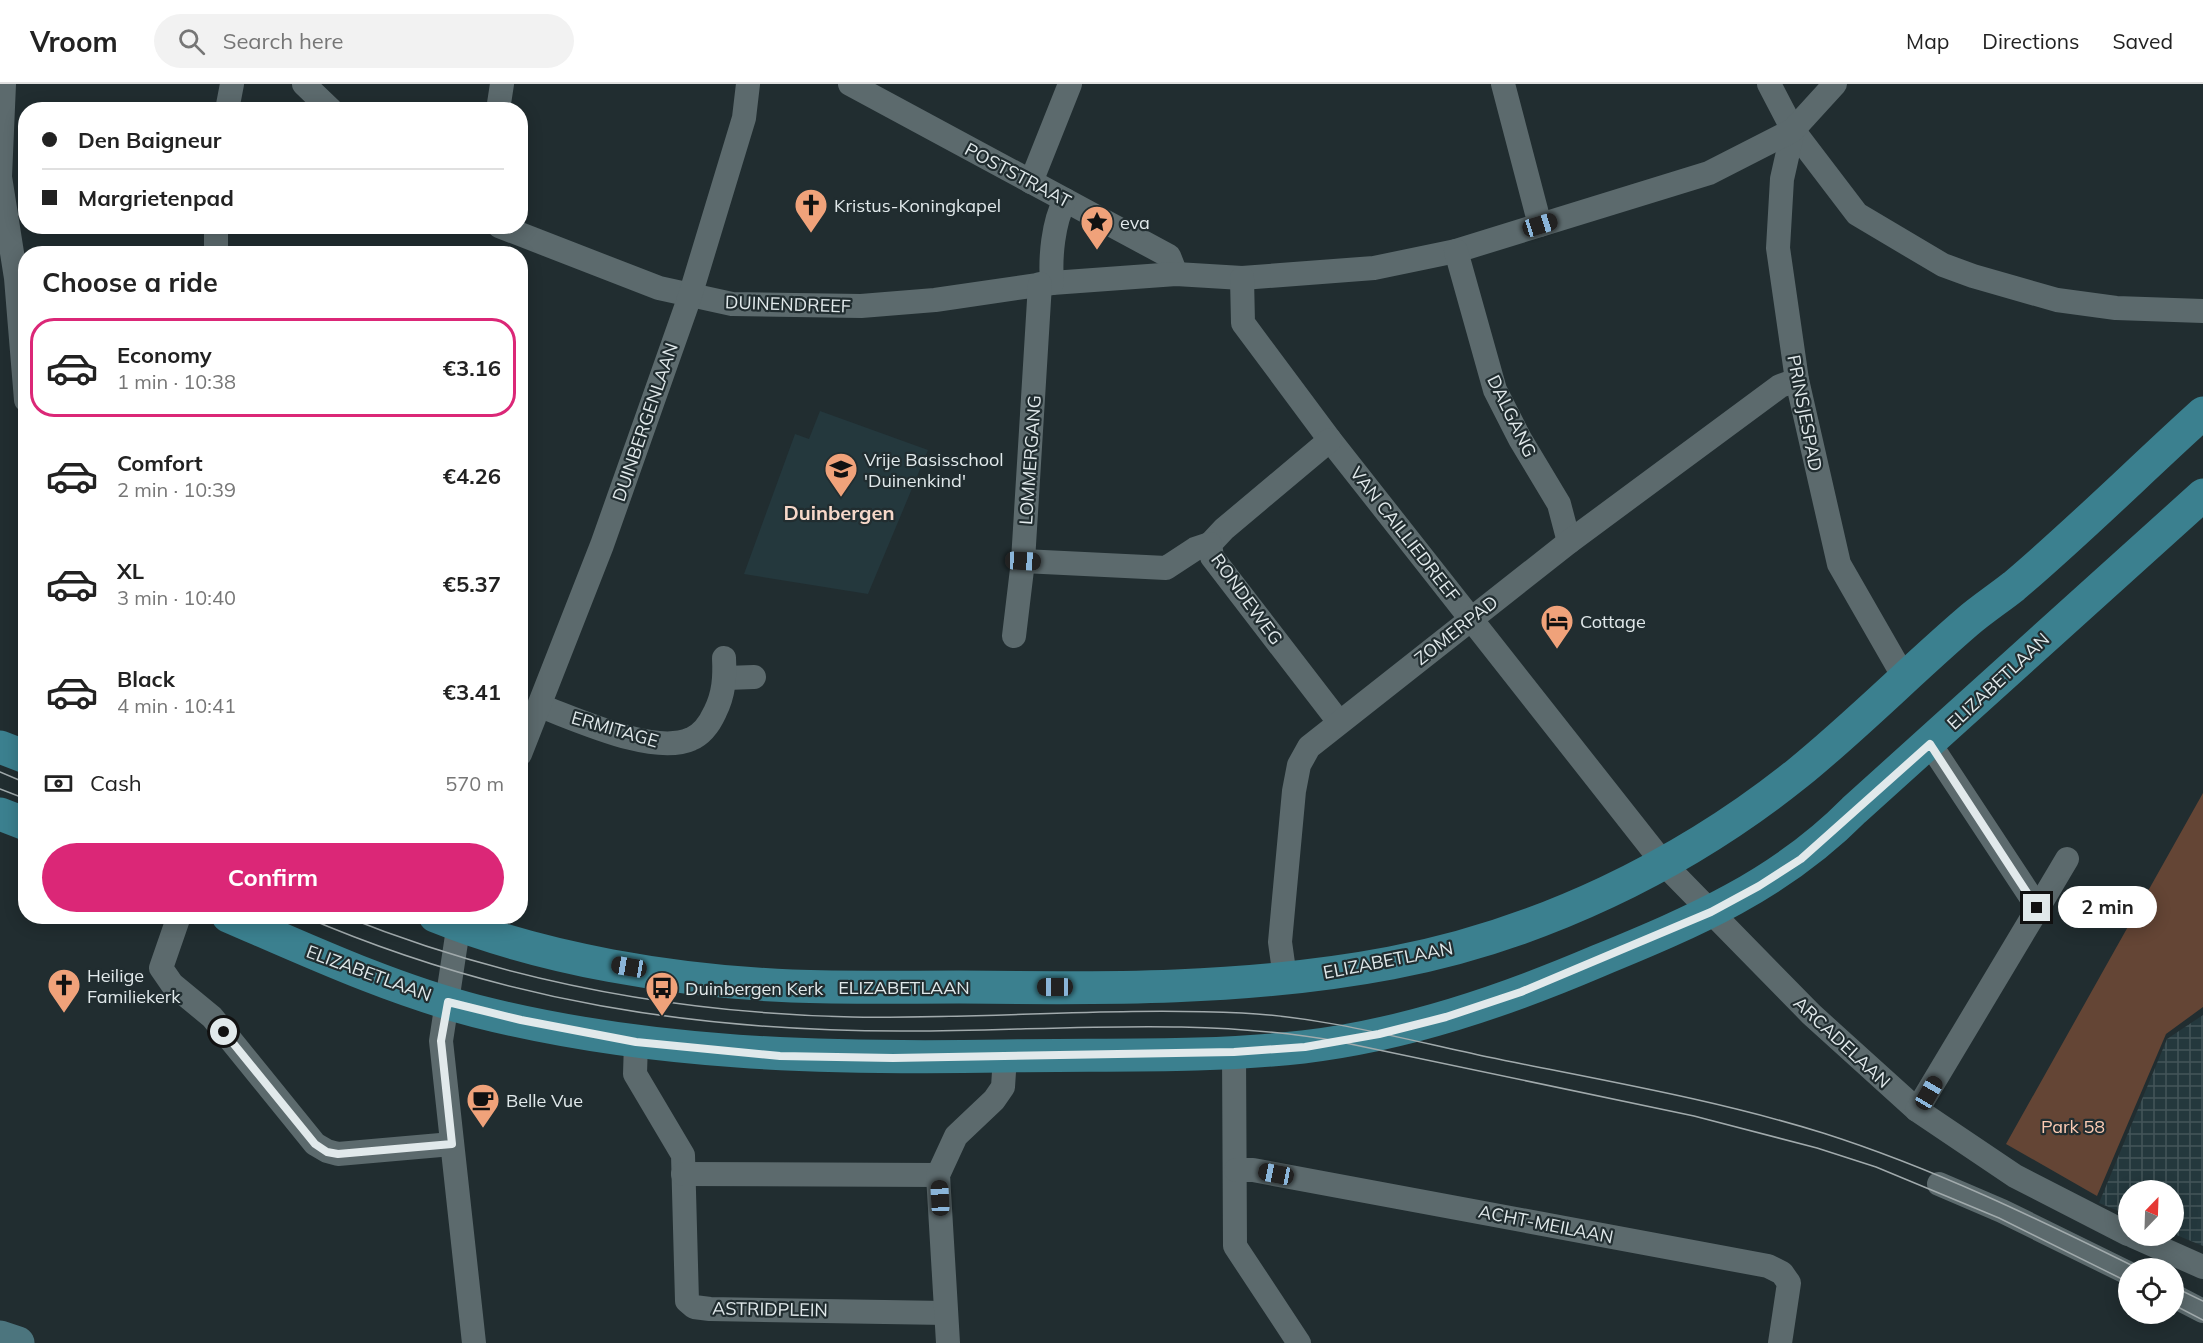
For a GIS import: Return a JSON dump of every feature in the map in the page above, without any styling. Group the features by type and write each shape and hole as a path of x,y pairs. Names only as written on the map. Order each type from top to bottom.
{"main road":[{"name":"ELIZABETLAAN","path":"462,924 524,946 620,965 706,980 794,986 1221,984 1394,963 1455,948 1561,911 1664,864 1768,796 1844,735 1969,620 2014,586 2203,412"},
{"name":"ELIZABETLAAN","path":"246,924 313,953 448,1002 521,1020 636,1042 780,1056 893,1058 1234,1052 1336,1041 1446,1017 1574,972 1711,912 1759,886 1801,859 2203,495"},
{"path":"0,747 18,754"},
{"path":"0,814 18,821"}],"street":[{"path":"4,84 0,177 18,319"},
{"path":"229,102 232,84"},
{"path":"304,84 323,102"},
{"path":"499,102 502,84"},
{"name":"DUINBERGENLAAN","path":"528,735 602,545 690,296 744,118 748,84"},
{"name":"POSTSTRAAT","path":"850,84 1169,256 1176,274"},
{"path":"1031,182 1070,84"},
{"path":"1503,84 1540,225"},
{"path":"1769,84 1793,130 1857,214 1943,265 1972,276 2057,300 2116,308 2203,311"},
{"path":"1793,130 1835,84"},
{"name":"DUINENDREEF","path":"520,234 659,288 732,304 861,306 935,300 1046,284 1176,274 1242,278 1374,268 1456,251 1709,172 1793,130"},
{"name":"PRINSJESPAD","path":"1793,130 1782,179 1778,248 1797,380 1839,564 1905,679"},
{"path":"1046,284 1051,268 1059,212 1065,200"},
{"name":"DALGANG","path":"1456,251 1495,390 1520,439 1559,504 1569,542"},
{"name":"VAN CAILLIEDREEF","path":"1242,278 1243,323 1330,440 1664,864 1711,912"},
{"name":"LOMMERGANG","path":"1014,636 1023,561 1046,284"},
{"name":"ZOMERPAD","path":"1285,978 1280,942 1299,765 1309,747 1569,542 1780,386 1797,380"},
{"name":"RONDEWEG","path":"1330,440 1224,529 1210,544 1212,557 1339,722"},
{"path":"1023,561 1166,568 1195,549 1210,544"},
{"name":"ERMITAGE","path":"540,706 647,741 671,743 692,739 708,726 720,703 725,668 754,677"},
{"path":"1930,744 2037,908"},
{"path":"1917,1110 2067,859"},
{"name":"ARCADELAAN","path":"1711,912 1811,1014 1917,1110 2015,1176 2118,1228"},
{"path":"176,924 161,968 172,984 212,1017 315,1144 327,1152 358,1154 452,1144"},
{"path":"451,924 448,1002 441,1041 474,1343"},
{"name":"ASTRIDPLEIN","path":"636,1042 635,1074 682,1155 687,1300 694,1307 946,1313"},
{"path":"1234,1052 1235,1246 1299,1343"},
{"path":"948,1343 938,1175 956,1136 994,1100 1003,1087 1005,1056"},
{"name":"ACHT-MEILAAN","path":"1236,1170 1265,1172 1768,1266 1782,1273 1789,1283 1780,1343"},
{"path":"683,1174 938,1175"},
{"path":"2000,1214 2015,1176"},
{"path":"1939,1184 2118,1268"},
{"name":"ARCADELAAN","path":"2157,1246 2203,1266"},
{"path":"2184,1301 2203,1311"},
{"path":"0,1337 18,1343"}],"shaded area":[{"name":"Vrije Basisschool 'Duinenkind'","path":"820,411 928,450 868,594 744,574 795,434 809,439"},
{"path":"2203,1015 2203,1246 2184,1238 2184,1180 2118,1180 2118,1211 2099,1203 2167,1039"}],"green space":[{"name":"Park 58","path":"2203,793 2203,1007 2166,1034 2097,1196 2006,1144"}],"tram line":[{"path":"0,772 18,780"},
{"path":"0,789 18,796"},
{"path":"323,924 451,970 525,990 600,1006 676,1017 831,1030 1177,1027 1283,1033 1336,1041 1694,1116 1817,1148 1876,1167 1999,1218 2118,1277"},
{"path":"365,924 467,959 530,975 594,989 722,1009 852,1017 1144,1011 1242,1013 1335,1024 1699,1100 1823,1133 1944,1178 2118,1259"},
{"path":"2184,1292 2203,1301"},
{"path":"2184,1310 2203,1320"}],"place":[{"name":"Kristus-Koningkapel","path":"811,234"},
{"name":"eva","path":"1097,251"},
{"name":"Vrije Basisschool 'Duinenkind'","path":"841,498"},
{"name":"Cottage","path":"1557,650"},
{"name":"Heilige Familiekerk","path":"64,1014"},
{"name":"Duinbergen Kerk","path":"662,1017"},
{"name":"Belle Vue","path":"483,1129"}],"district":[{"name":"Duinbergen","path":"839,512"}],"route":[{"path":"224,1032 315,1144 327,1152 338,1154 452,1144 441,1041 448,1002 476,1011 636,1042 780,1056 893,1058 1234,1052 1305,1047 1379,1034 1446,1017 1574,972 1711,912 1759,886 1801,859 1930,744 2037,908"}]}
